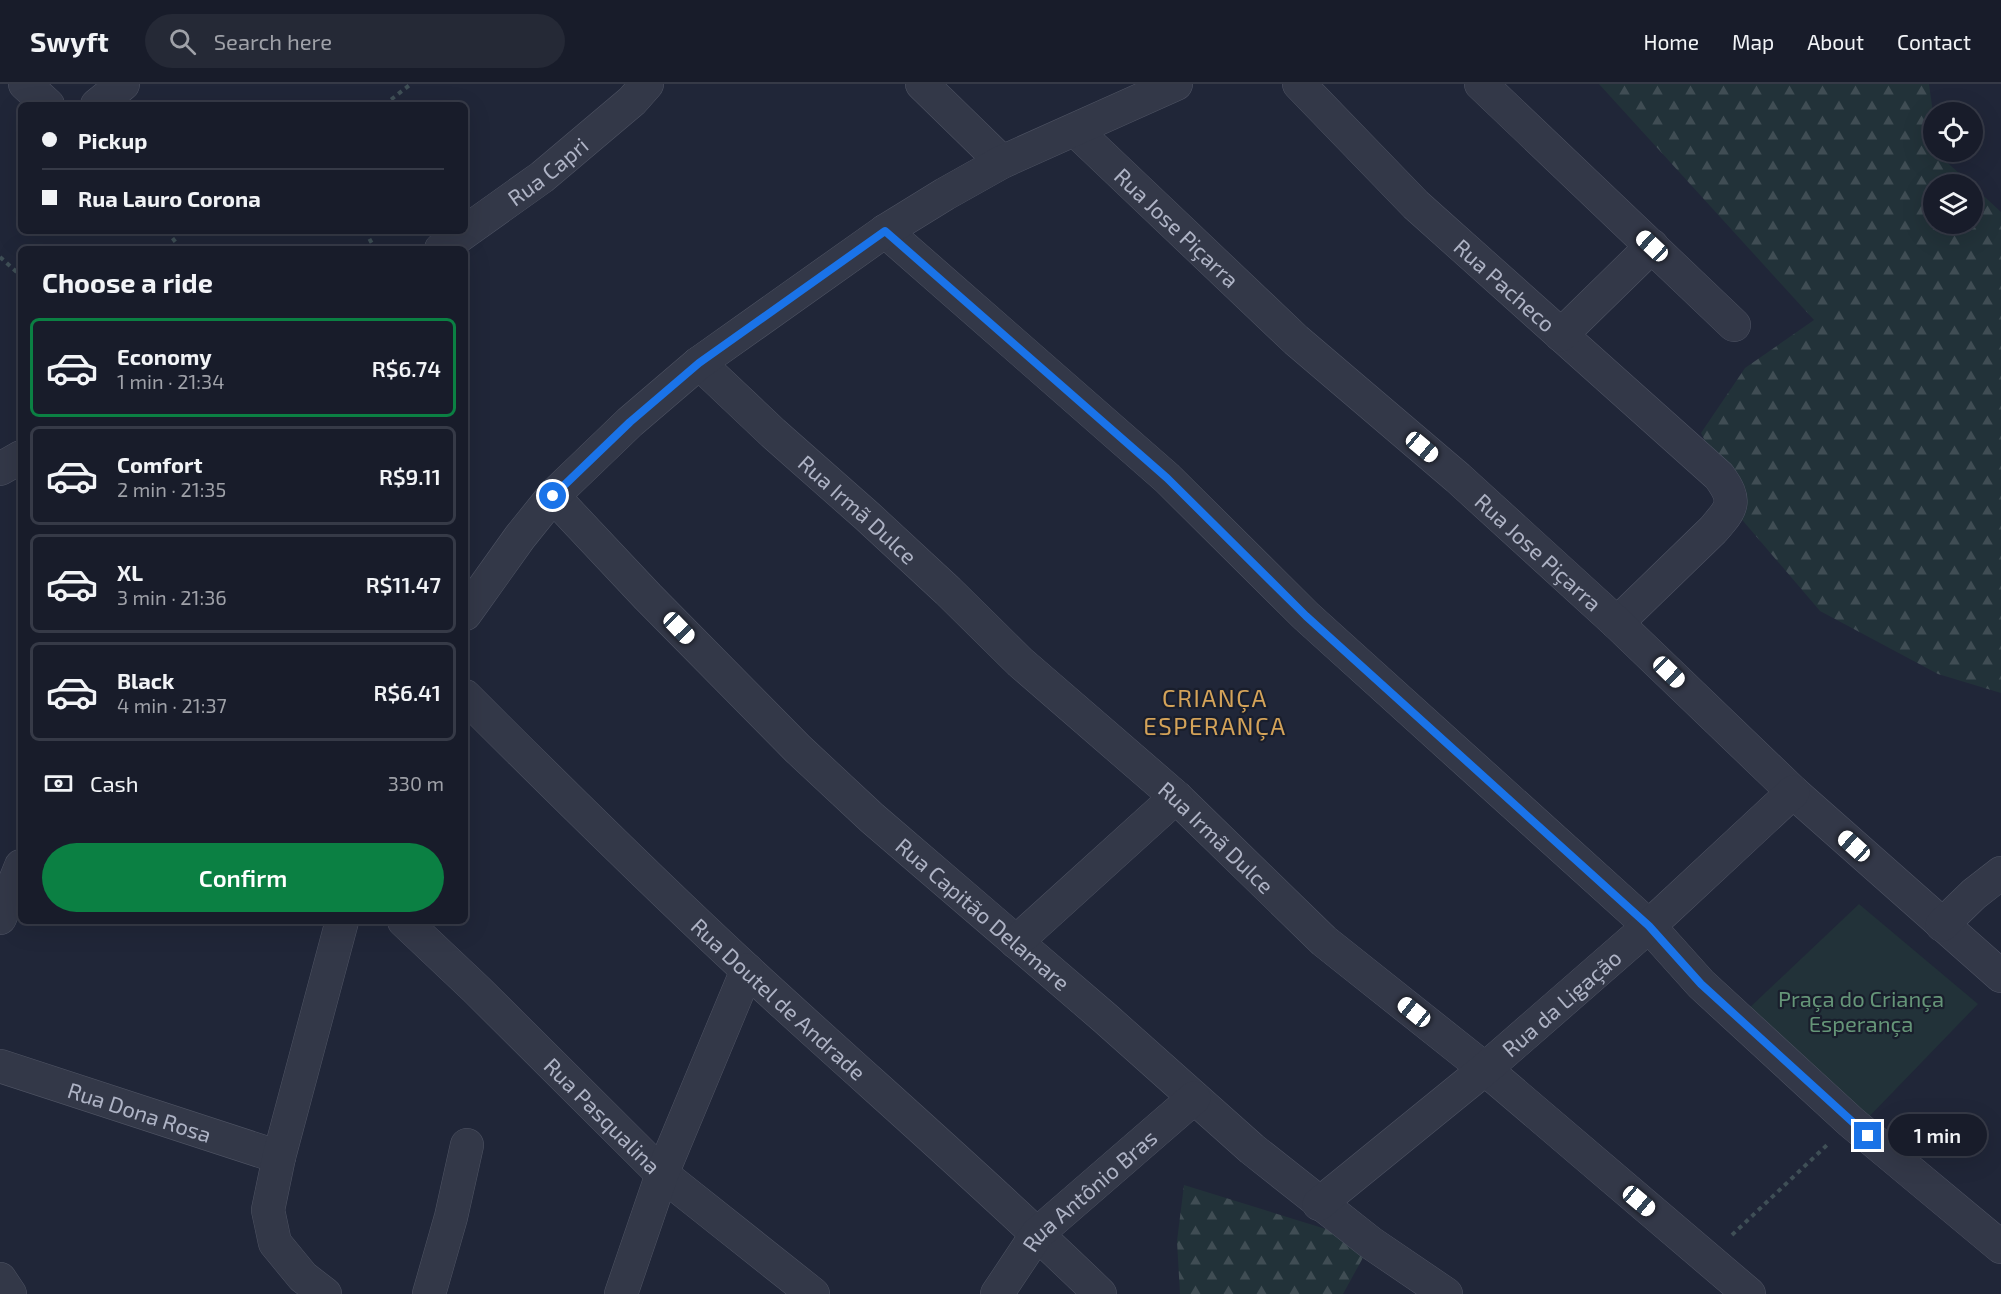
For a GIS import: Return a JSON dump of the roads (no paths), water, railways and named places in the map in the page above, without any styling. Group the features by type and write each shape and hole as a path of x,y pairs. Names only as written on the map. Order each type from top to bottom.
{"street":[{"path":"26,84 45,102"},
{"path":"101,102 123,84"},
{"name":"Rua Capri","path":"468,230 542,177 632,101 647,84"},
{"path":"922,84 1002,162"},
{"path":"468,610 520,537 553,496 630,422 699,363 885,231 1002,162 1176,84"},
{"name":"Rua Pacheco","path":"1299,84 1416,205 1719,476 1729,489 1731,502 1727,514 1617,623"},
{"path":"1481,84 1734,325"},
{"name":"Rua Jose Piçarra","path":"1075,130 1296,340 1458,478 1617,623 1793,792 2001,976"},
{"path":"885,231 1158,470 1306,616 1649,926 1701,984 1851,1122 2001,1247"},
{"name":"Rua Capri","path":"445,246 462,234"},
{"path":"1561,335 1652,246"},
{"name":"Rua Irmã Dulce","path":"699,363 773,433 875,523 1020,662 1176,797 1324,941 1485,1069 1749,1294"},
{"path":"0,469 18,459"},
{"name":"Rua Capitão Delamare","path":"553,496 648,597 798,749 872,818 1252,1149 1371,1243 1446,1294"},
{"name":"Rua Doutel de Andrade","path":"468,699 747,970 1100,1294"},
{"name":"Rua da Ligação","path":"1320,1204 1485,1069 1649,926 1793,792"},
{"path":"1016,942 1176,797"},
{"path":"0,918 18,873"},
{"path":"1942,925 1974,894 2001,873"},
{"path":"325,1294 303,1276 275,1243 268,1210 279,1157 341,924"},
{"name":"Rua Pasqualina","path":"407,924 662,1174 813,1294"},
{"path":"621,1294 662,1174 747,970"},
{"name":"Rua Dona Rosa","path":"0,1066 279,1157"},
{"name":"Rua Antônio Bras","path":"997,1294 1037,1234 1194,1098"},
{"path":"429,1294 451,1217 467,1145"},
{"path":"0,1279 10,1294"}],"district":[{"name":"CRIANÇA ESPERANÇA","path":"1215,711"}],"park label":[{"name":"Praça do Criança Esperança","path":"1861,1010"}]}
